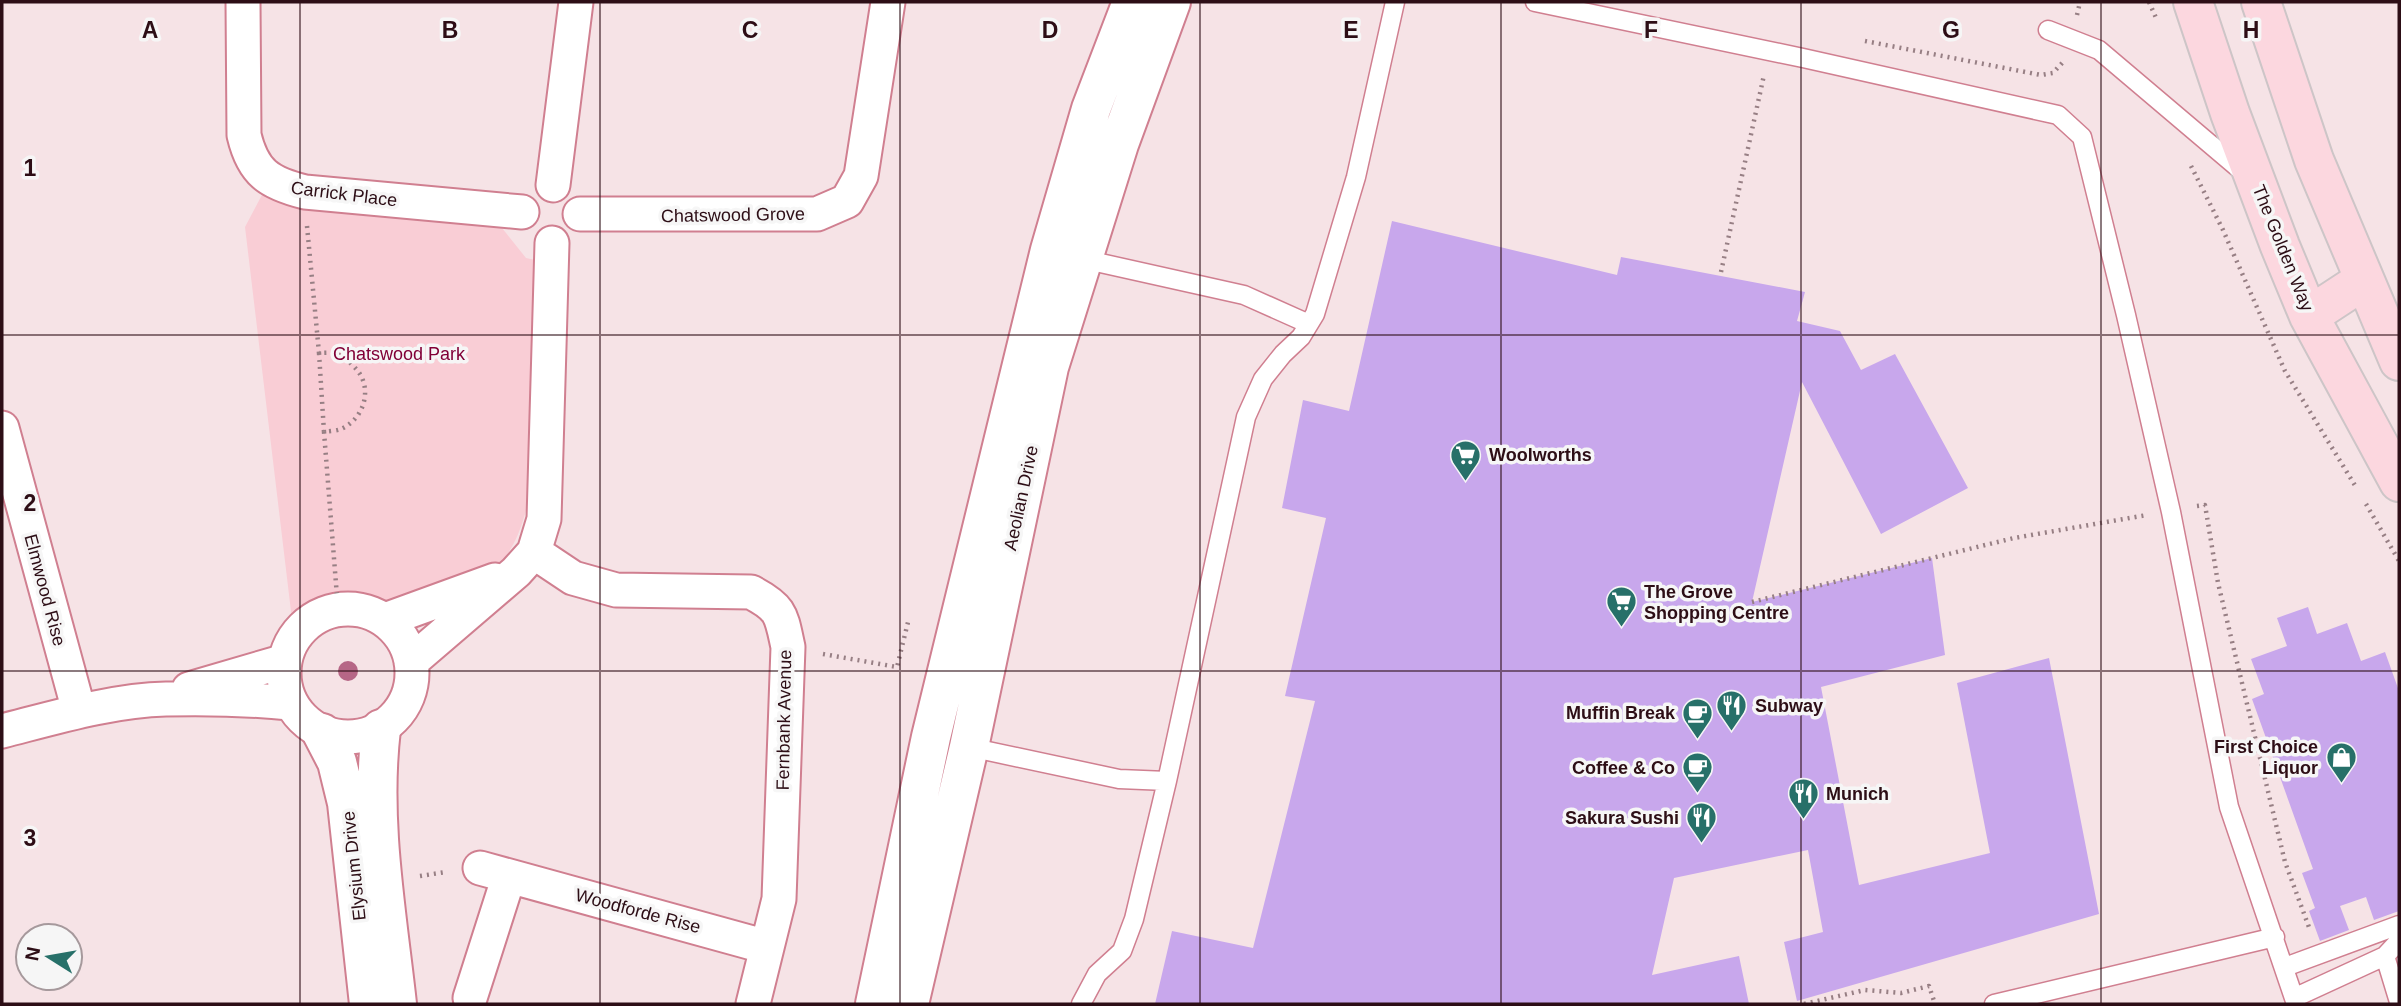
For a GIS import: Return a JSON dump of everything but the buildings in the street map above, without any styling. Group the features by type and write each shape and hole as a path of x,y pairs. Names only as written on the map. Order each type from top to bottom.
{"main road":[{"name":"The Golden Way","path":"2193,2 2256,183 2309,316 2399,482"},
{"path":"2261,2 2314,160 2399,360"},
{"path":"2309,316 2364,280"}],"street":[{"name":"Carrick Place","path":"243,2 244,135 248,153 262,173 279,185 305,192 522,212"},
{"path":"553,185 576,2"},
{"name":"Chatswood Grove","path":"580,214 817,214 847,201 861,176 888,2"},
{"name":"Aeolian Drive","path":"909,1004 969,747 1049,367 1091,109 1132,2"},
{"name":"Aeolian Drive","path":"875,1004 931,737 1067,254 1119,144 1171,2"},
{"path":"553,185 572,194 578,202 580,214 576,228 565,239 552,243 538,240 528,232 523,223 522,212 524,202 531,192 553,185"},
{"path":"411,662 525,562 544,519 552,243"},
{"name":"Elmwood Rise","path":"2,428 79,711"},
{"path":"385,620 525,562"},
{"name":"Fernbank Avenue","path":"525,562 616,590 751,592 771,602 781,617 788,647 779,899 752,1004"},
{"path":"338,609 360,609 385,620 401,636 410,653 412,677 409,696 397,716 381,729 359,737 337,737 323,733 305,722 290,703 284,683 285,661 292,642 304,625 321,614 338,609"},
{"path":"164,699 204,684 285,661"},
{"path":"2,731 79,711 164,699 240,698 290,703"},
{"name":"Elysium Drive","path":"381,729 376,768 378,829 397,1004"},
{"name":"Elysium Drive","path":"323,733 337,762 347,803 369,1004"},
{"name":"Woodforde Rise","path":"470,998 494,872 767,947"}],"lane":[{"path":"1081,1004 1097,974 1122,951 1134,919 1246,418 1263,379 1301,337 1315,314 1356,177 1395,2"},
{"path":"1535,2 2058,115 2082,137 2171,512 2229,807 2293,991"},
{"path":"2048,30 2099,50 2256,183"},
{"path":"1067,254 1244,295 1309,324"},
{"path":"969,747 1119,779 1167,780"},
{"path":"2293,991 2319,955 2399,925"},
{"path":"1999,1004 2054,997 2275,937"},
{"path":"2293,991 2385,956 2399,941"},
{"path":"2385,956 2399,1002"}],"path":[{"path":"1861,40 2041,75 2053,72 2067,58 2080,2"},
{"path":"1721,272 1768,51"},
{"path":"305,192 338,609"},
{"path":"319,353 336,354 352,363 366,386 362,408 350,423 340,430 324,432"},
{"path":"1752,602 2014,538 2205,505 2218,583 2285,862 2319,955"},
{"path":"820,654 897,667 909,618"},
{"path":"1804,1004 1865,990 1901,993 1929,986 1935,1004"}],"green space":[{"name":"Chatswood Park","path":"264,191 283,202 502,228 526,258 540,261 530,496 517,538 503,560 496,565 448,587 397,604 385,605 353,595 333,598 315,607 293,628 245,227"}],"place":[{"name":"Woolworths","path":"1466,482"},
{"name":"The Grove Shopping Centre","path":"1621,629"},
{"name":"Subway","path":"1732,733"},
{"name":"Muffin Break","path":"1698,740"},
{"name":"First Choice Liquor","path":"2341,784"},
{"name":"Coffee & Co","path":"1698,795"},
{"name":"Munich","path":"1803,821"},
{"name":"Sakura Sushi","path":"1702,845"}]}
